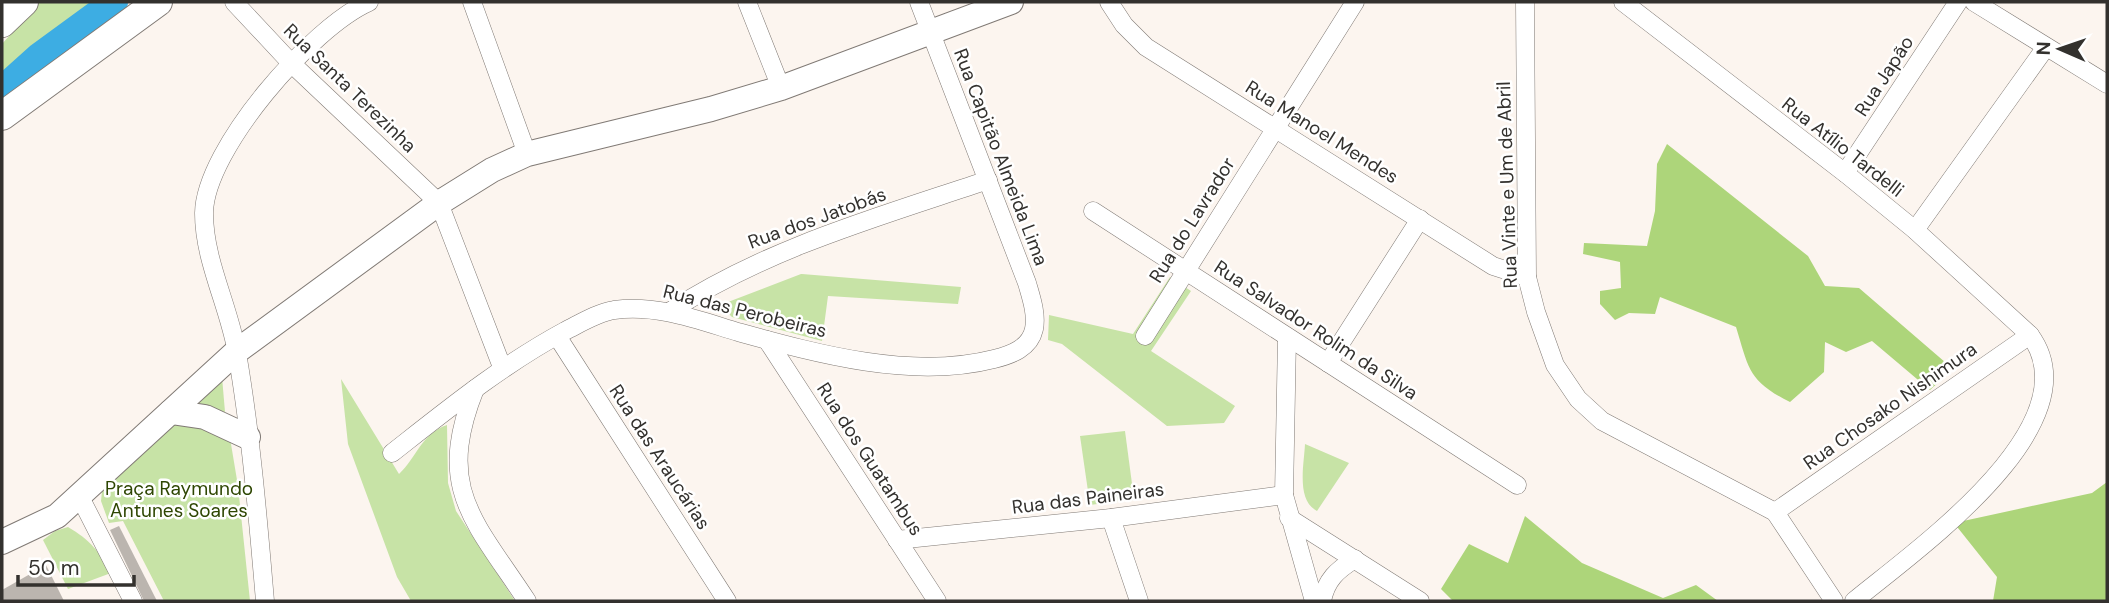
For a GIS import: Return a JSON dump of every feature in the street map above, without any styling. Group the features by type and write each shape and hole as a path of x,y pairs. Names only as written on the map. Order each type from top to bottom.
{"main road":[{"path":"2,23 24,2"},
{"path":"2,116 158,2"}],"street":[{"name":"Rua Santa Terezinha","path":"234,2 291,63 439,203"},
{"path":"263,601 262,566 237,351 207,241 204,213 208,187 220,155 291,63 334,22 369,2"},
{"path":"472,2 527,154"},
{"path":"747,2 781,88"},
{"name":"Rua Capitão Almeida Lima","path":"919,2 1027,283 1034,307 1034,330"},
{"path":"2,542 57,516 237,351 439,203 492,170 527,154 711,109 781,88 1011,2"},
{"name":"Rua Manoel Mendes","path":"1109,2 1124,25 1146,47 1493,266 1528,277"},
{"name":"Rua do Lavrador","path":"1145,335 1355,2"},
{"name":"Rua Vinte e Um de Abril","path":"1525,2 1528,277 1535,312 1555,365 1586,406 1602,421 1775,512 1835,601"},
{"name":"Rua Atílio Tardelli","path":"1623,2 1643,9 1845,173 1914,230 2029,335"},
{"name":"Rua Japão","path":"1845,173 1958,2"},
{"path":"1974,2 2107,84"},
{"path":"1914,230 2046,47"},
{"name":"Rua dos Jatobás","path":"669,312 746,267 816,237 988,180"},
{"path":"439,203 502,367"},
{"name":"Rua Salvador Rolim da Silva","path":"1093,211 1517,485"},
{"path":"1328,363 1420,219"},
{"name":"Rua das Perobeiras","path":"392,453 502,367 611,310 641,307 669,312 767,340 912,367 973,365 1011,355 1027,344 1034,330"},
{"path":"1854,601 1967,507 2011,457 2039,409 2045,374 2040,348 2029,335"},
{"name":"Rua Chosako Nishimura","path":"1775,512 2029,335"},
{"name":"Rua das Araucárias","path":"557,336 727,601"},
{"path":"1287,337 1284,495 1314,601"},
{"name":"Rua dos Guatambus","path":"767,340 937,601"},
{"path":"476,387 459,438 457,474 468,509 527,601"},
{"path":"171,412 205,417 248,437"},
{"name":"Rua das Paineiras","path":"897,540 1111,518 1284,495"},
{"path":"80,497 133,601"},
{"path":"1111,518 1139,601"},
{"path":"1289,518 1420,601"},
{"path":"1322,601 1327,583 1338,570 1355,559"}],"green space":[{"path":"39,2 102,2 2,95 2,44"},
{"path":"1667,144 1808,256 1825,286 1859,288 1953,369 1930,390 1872,341 1846,352 1825,342 1824,372 1790,402 1766,387 1752,372 1736,327 1660,297 1655,314 1629,313 1615,320 1600,304 1600,291 1621,288 1620,262 1583,254 1584,243 1647,246 1655,211 1657,164"},
{"path":"801,274 961,287 958,304 828,296 822,341 732,317 726,311 728,302"},
{"path":"1170,277 1191,291 1151,351 1235,406 1224,423 1167,426 1062,344 1048,340 1049,315 1133,334"},
{"path":"222,377 225,412 191,405"},
{"path":"341,379 399,474 425,440 447,425 448,483 456,511 515,601 411,601 397,577 348,444"},
{"name":"Praça Raymundo Antunes Soares","path":"183,418 229,432 238,486 250,601 164,601 123,521 109,523 101,501 103,482"},
{"path":"1125,431 1134,499 1090,505 1080,436"},
{"path":"1305,444 1349,463 1317,511 1310,506 1304,491"},
{"path":"2107,482 2107,601 1993,601 1997,577 1954,523 2092,493"},
{"path":"1525,516 1582,563 1663,598 1696,585 1718,601 1453,601 1441,589 1469,544 1508,563"},
{"path":"68,527 93,547 111,573 68,589 43,540 55,531"}],"building":[{"path":"119,526 157,601 144,601 110,530"},
{"path":"46,565 64,601 2,601 2,590"}],"waterway":[{"path":"2,90 40,56 114,2"}]}
